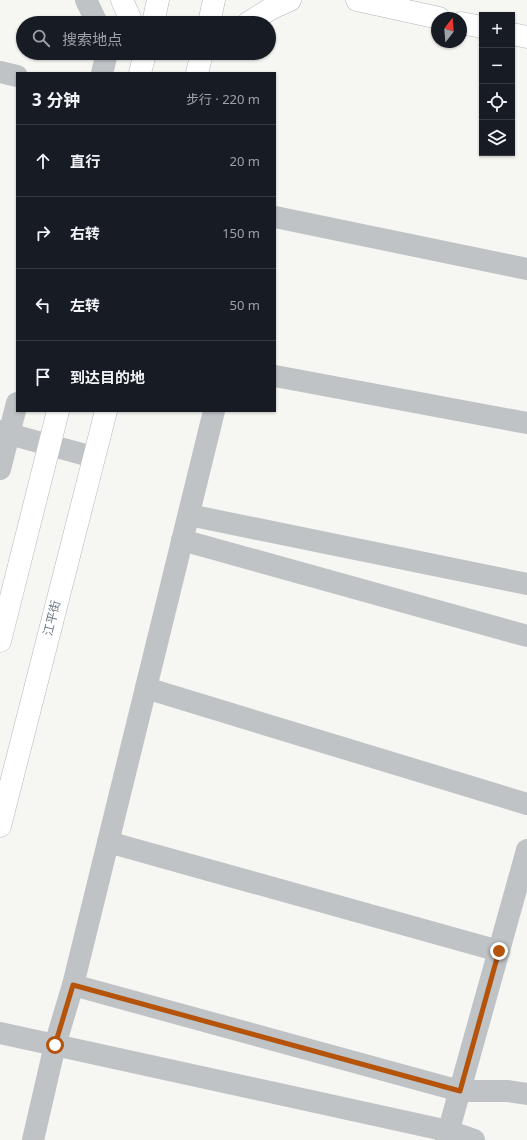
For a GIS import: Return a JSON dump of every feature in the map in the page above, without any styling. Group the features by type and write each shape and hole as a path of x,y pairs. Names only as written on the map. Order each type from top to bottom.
{"main road":[{"path":"122,0 129,16"},
{"path":"155,16 158,0"},
{"path":"211,16 214,0"},
{"path":"259,16 290,0"},
{"path":"357,0 431,16"},
{"path":"467,24 479,26"},
{"path":"515,35 527,37"},
{"path":"0,641 58,412"},
{"name":"江平街","path":"0,826 106,412"}],"street":[{"path":"86,0 94,16"},
{"path":"102,72 105,60"},
{"path":"0,72 16,76"},
{"path":"276,217 527,269"},
{"path":"276,376 527,423"},
{"path":"0,469 4,433 16,405"},
{"path":"34,1140 55,1045 73,985 214,412"},
{"path":"4,433 93,457"},
{"path":"188,515 527,584"},
{"path":"182,540 527,636"},
{"path":"146,688 527,804"},
{"path":"108,842 499,951"},
{"path":"447,1136 499,951 524,872 527,850"},
{"path":"73,985 460,1091 508,1090 527,1094"},
{"path":"0,1033 447,1136 474,1140"}],"route":[{"path":"55,1045 73,985 460,1091 499,951"}]}
